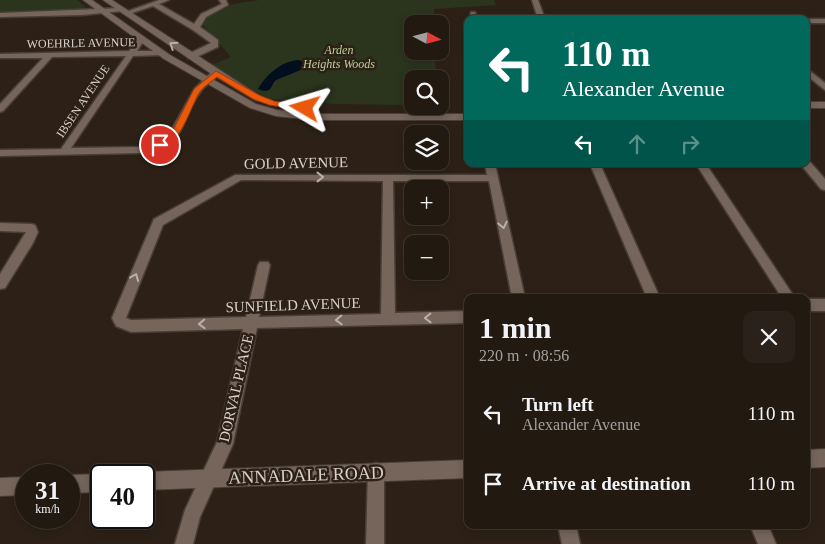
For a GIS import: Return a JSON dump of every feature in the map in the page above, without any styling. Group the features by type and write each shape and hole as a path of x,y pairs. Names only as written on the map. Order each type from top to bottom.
{"street":[{"path":"87,0 162,54 253,106 276,113 313,116 464,117"},
{"path":"106,0 216,73 256,97 289,107 464,109"},
{"path":"0,15 124,12 166,0"},
{"path":"196,28 204,14 226,4 222,0"},
{"path":"535,0 541,15"},
{"path":"154,4 196,28 216,44 191,56"},
{"path":"810,21 824,21"},
{"name":"IBSEN AVENUE","path":"64,152 141,39"},
{"name":"WOEHRLE AVENUE","path":"0,56 162,54"},
{"path":"0,109 50,55"},
{"path":"0,153 139,150 160,145 172,138 177,132 197,90 216,73"},
{"path":"810,74 825,87"},
{"path":"810,105 825,105"},
{"path":"810,113 825,112"},
{"path":"491,167 518,294"},
{"path":"596,167 652,294"},
{"path":"703,167 786,294"},
{"path":"809,167 825,186"},
{"name":"GOLD AVENUE","path":"121,322 120,313 158,222 239,177 493,178"},
{"path":"388,177 388,319"},
{"path":"0,227 26,226 31,228 32,232 29,240 0,284"},
{"name":"DORVAL PLACE","path":"184,544 191,516 225,444 264,265"},
{"path":"810,306 825,305"},
{"name":"SUNFIELD AVENUE","path":"121,322 131,326 464,317"},
{"path":"810,459 825,458"},
{"name":"ANNADALE ROAD","path":"155,481 464,469"},
{"path":"376,471 376,544"},
{"path":"0,487 15,486"},
{"path":"568,529 572,544"},
{"path":"760,529 767,544"}],"green space":[{"path":"0,0 77,0 86,7 80,10 0,12"},
{"name":"Arden Heights Woods","path":"259,0 494,0 496,5 434,9 434,15 404,15 404,60 435,60 436,70 404,70 404,105 335,104 270,99 248,89 209,66 231,57 202,22 213,11"}],"water":[{"path":"299,60 309,65 308,67 276,80 269,90 263,91 258,89 265,79 280,66"}],"route":[{"path":"160,145 172,138 177,132 197,90 216,73 256,97 289,107 305,108"}]}
